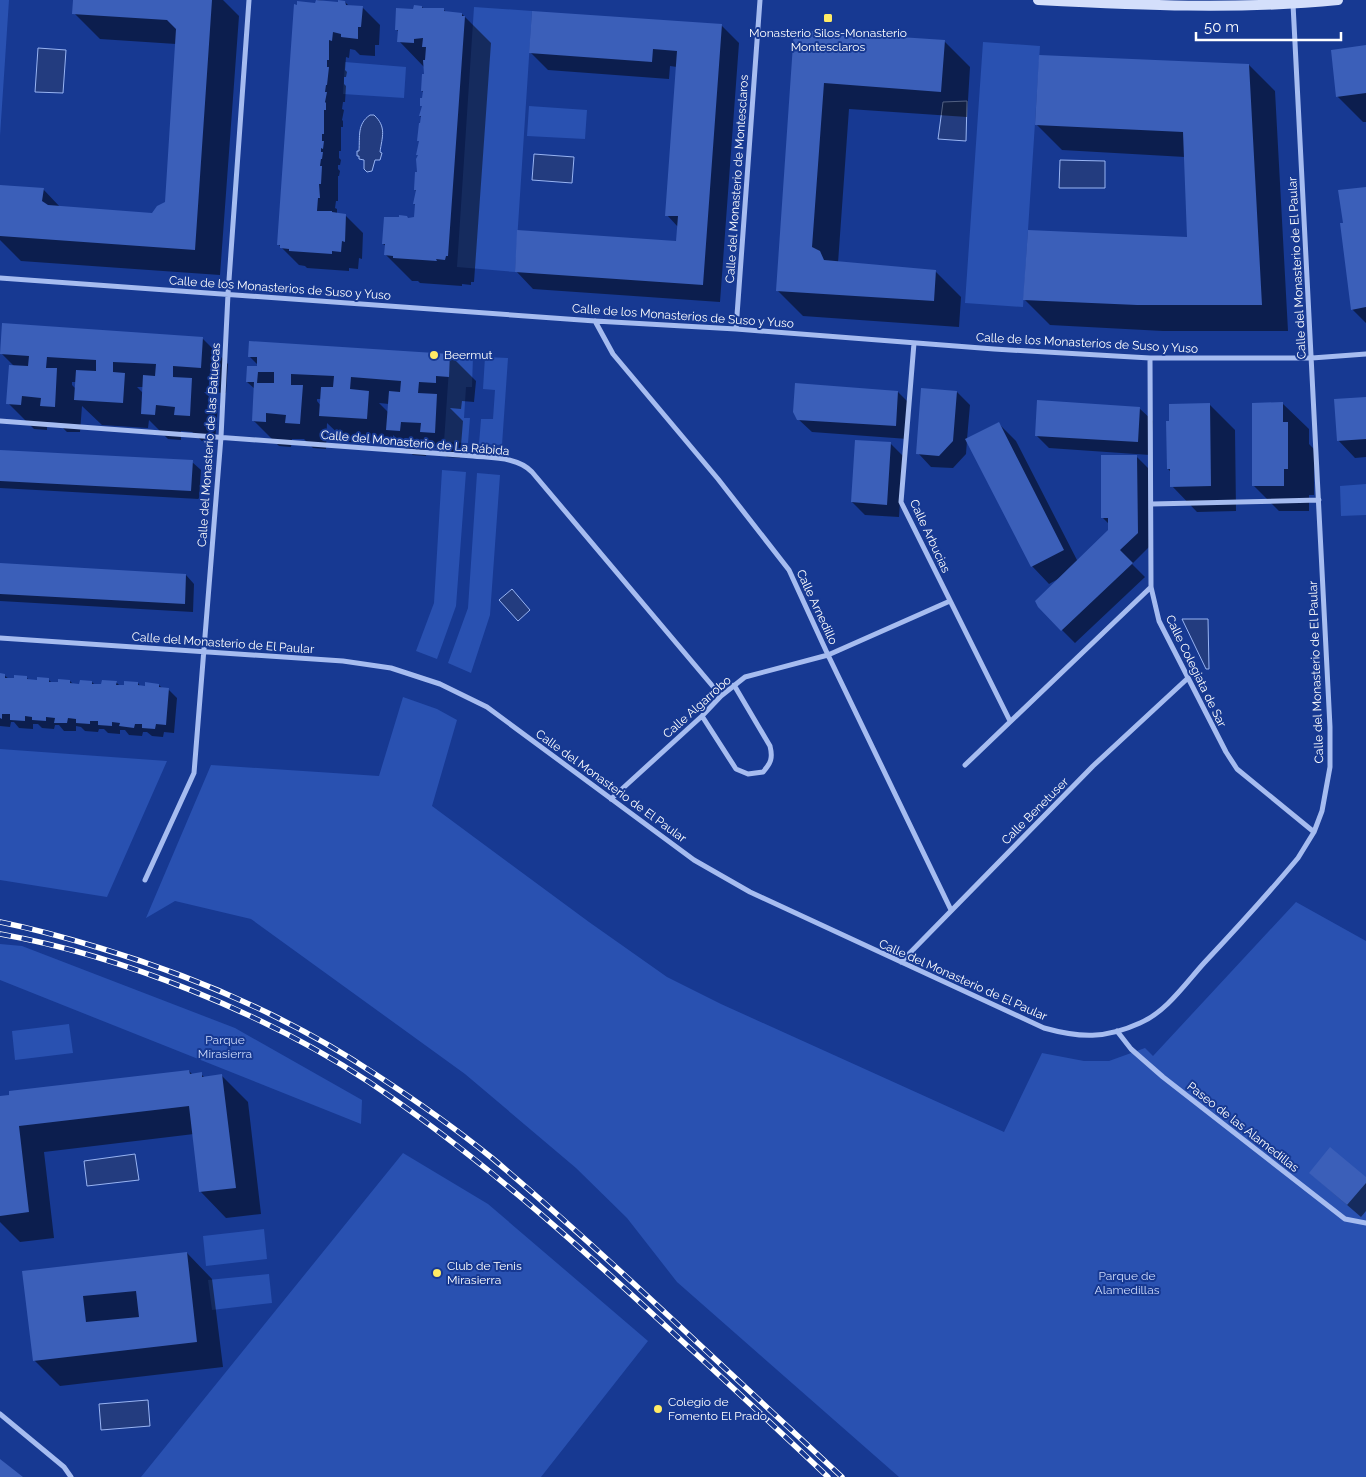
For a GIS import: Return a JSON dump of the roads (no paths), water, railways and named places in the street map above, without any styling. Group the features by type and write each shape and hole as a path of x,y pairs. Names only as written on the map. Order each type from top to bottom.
{"street":[{"name":"Calle del Monasterio de las Batuecas","path":"145,880 194,772 221,437 228,294 249,0"},
{"name":"Calle del Monasterio de Montesclaros","path":"736,329 760,0"},
{"path":"1038,0 1146,6 1256,6 1338,0"},
{"name":"Calle del Monasterio de El Paular","path":"0,638 342,660 391,668 440,684 487,707 694,860 750,892 1044,1028 1061,1033 1089,1036 1117,1032 1142,1022 1170,1000 1277,884 1298,858 1314,832 1322,811 1330,767 1330,727 1293,2"},
{"name":"Calle de los Monasterios de Suso y Yuso","path":"0,278 595,321 1150,358 1312,358 1366,354"},
{"name":"Calle Arnedillo","path":"595,321 613,354 718,479 789,570 828,655 952,910"},
{"name":"Calle Arbucias","path":"914,343 901,502 1010,721"},
{"name":"Calle Colegiata de Sar","path":"1150,358 1151,587 1159,622 1226,752 1237,769 1314,832"},
{"name":"Calle del Monasterio de La Rábida","path":"0,421 473,456 515,461 528,467 721,696"},
{"path":"1152,504 1319,500"},
{"path":"965,765 1151,587"},
{"name":"Calle Algarrobo","path":"611,799 702,716 721,696 745,677 828,655 950,602"},
{"name":"Calle Benetuser","path":"901,962 1093,766 1188,678"},
{"path":"702,716 736,769 748,774 763,772 771,761 770,746 734,685"},
{"name":"Paseo de las Alamedillas","path":"1117,1032 1131,1049 1163,1077 1345,1219 1366,1223"},
{"path":"0,1414 64,1467 71,1477"}],"railway":[{"path":"0,922 50,934 136,959 207,986 276,1017 310,1035 390,1084 464,1136 538,1197 842,1477"},
{"path":"0,934 95,957 191,990 284,1033 369,1082 482,1165 554,1225 828,1477"}],"place":[{"name":"Monasterio Silos-Monasterio Montesclaros","path":"828,18"},
{"name":"Beermut","path":"434,355"},
{"name":"Club de Tenis Mirasierra","path":"437,1273"},
{"name":"Colegio de Fomento El Prado","path":"658,1409"}],"park label":[{"name":"Parque Mirasierra","path":"225,1047"},
{"name":"Parque de Alamedillas","path":"1127,1283"}]}
